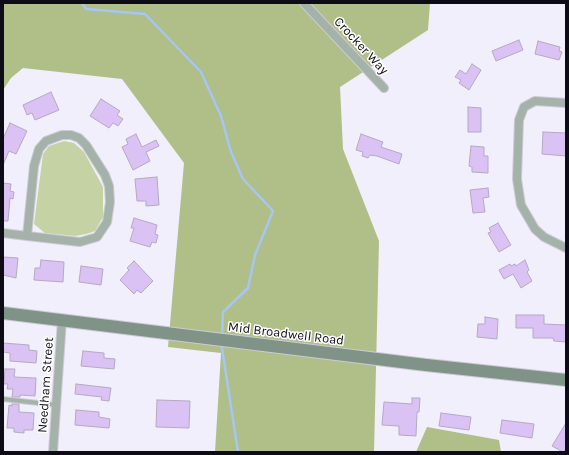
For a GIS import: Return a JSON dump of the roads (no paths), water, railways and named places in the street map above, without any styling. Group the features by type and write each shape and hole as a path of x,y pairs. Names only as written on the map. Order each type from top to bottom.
{"street":[{"name":"Crocker Way","path":"304,3 384,88"},
{"path":"566,103 535,101 524,107 519,120 517,179 521,205 535,229 544,237 566,248"},
{"path":"3,233 27,236 80,242 96,237 103,230 107,222 110,202 109,186 105,175 86,145 79,138 71,135 62,135 46,141 39,149 34,166 27,236"},
{"name":"Mid Broadwell Road","path":"3,313 418,364 566,380"},
{"name":"Needham Street","path":"53,452 62,320"}],"lane":[{"path":"3,400 56,405"}],"waterway":[{"path":"82,3 86,9 145,14 201,72 221,116 231,152 243,179 273,211 255,255 248,288 223,312 222,336"},
{"path":"222,348 238,452"}]}
